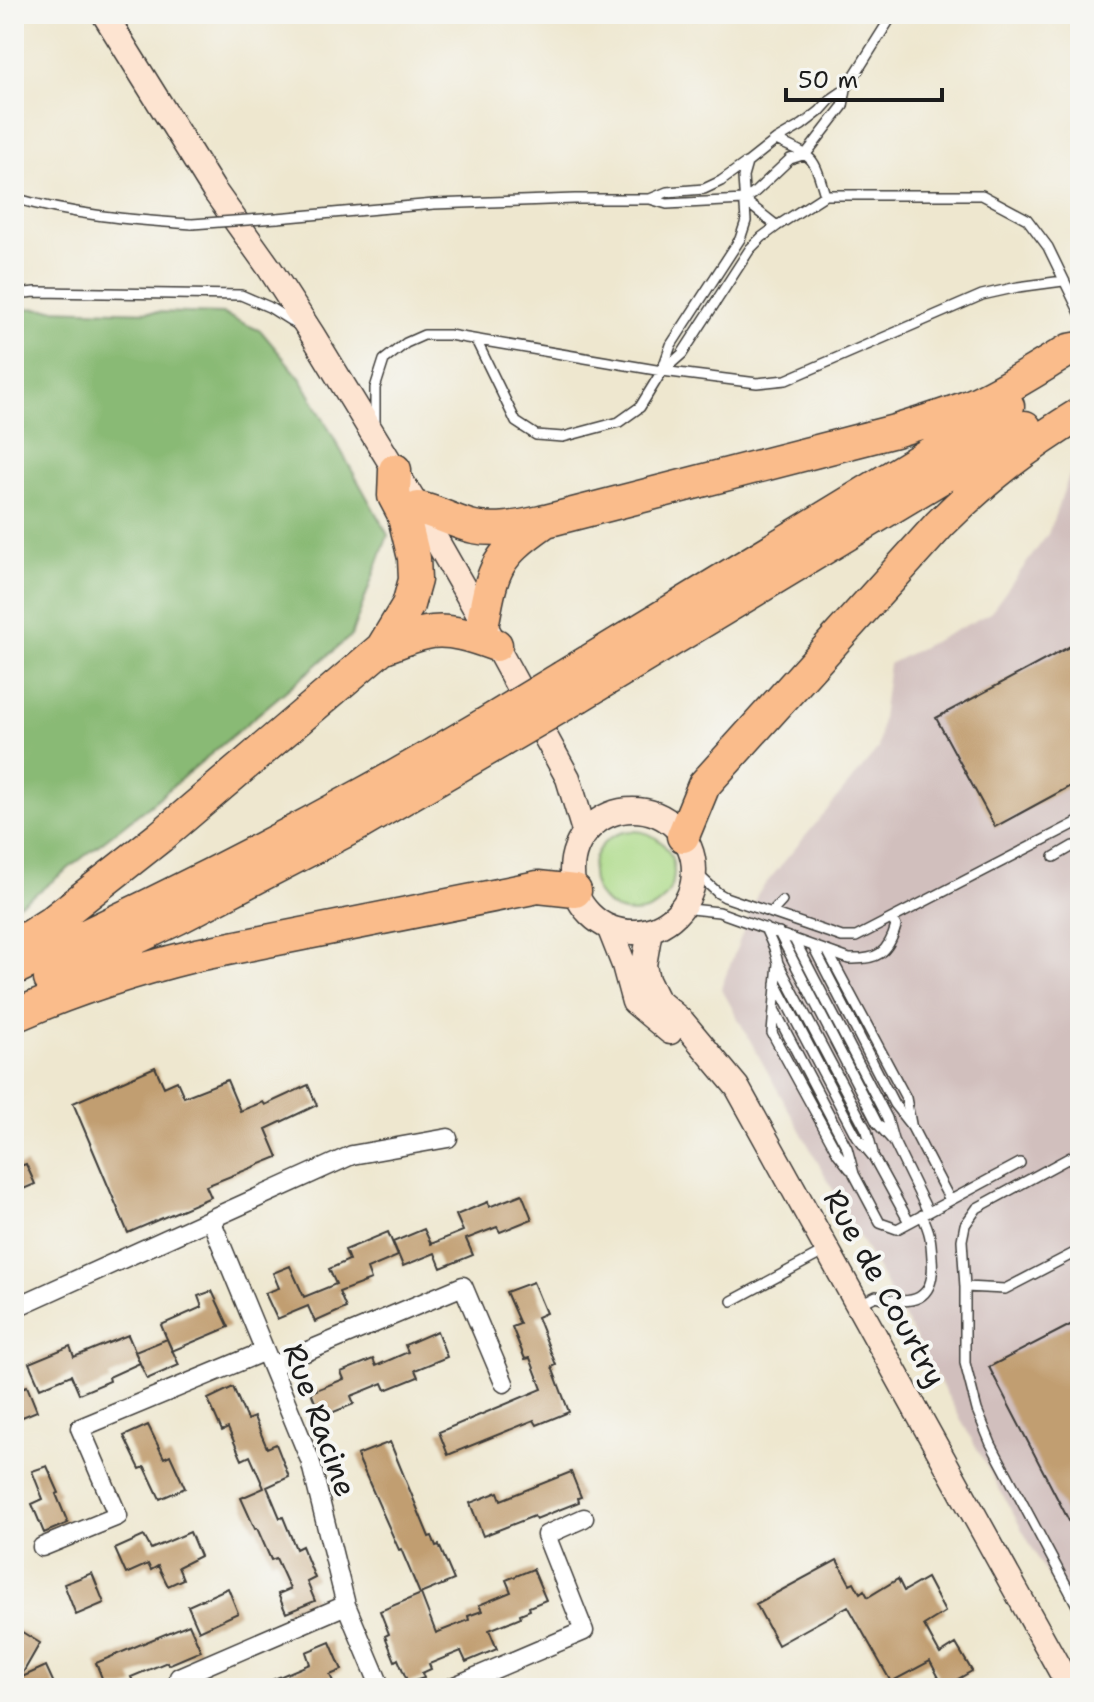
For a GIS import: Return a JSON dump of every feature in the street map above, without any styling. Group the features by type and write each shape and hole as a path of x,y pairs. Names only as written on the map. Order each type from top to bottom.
{"highway":[{"path":"418,508 474,527 496,530 546,521 895,431 972,405 1006,387 1074,378"},
{"path":"14,996 105,954 361,823 493,733 1074,378"},
{"path":"683,836 704,785 940,524 972,492 1037,440 1074,378"},
{"path":"14,946 52,922 160,837 382,648 408,605 415,580 407,528 394,496 395,470"},
{"path":"382,648 426,633 470,636 490,633 489,588 495,569 506,553 546,521"},
{"path":"14,969 168,896 363,794 493,733"},
{"path":"14,1016 93,984 197,955 538,887 575,891"}],"main road":[{"path":"104,14 213,189 312,334 418,508 568,778 585,834"},
{"path":"568,778 613,813"},
{"path":"644,811 659,816 683,836 689,847 694,871 688,896 681,908 664,923 650,930 624,932 594,919 583,906 575,891 572,862 576,847 592,826 613,813 644,811"},
{"path":"609,927 634,1002 670,1032 705,1048"},
{"name":"Rue de Courtry","path":"650,930 644,958 647,980 657,1000 682,1021 737,1087 1070,1688"}],"street":[{"path":"14,1308 352,1155 448,1138"},
{"name":"Rue Racine","path":"211,1220 310,1460 346,1605 381,1688"},
{"path":"42,1547 118,1516 80,1428 463,1286 504,1383"},
{"path":"450,1688 584,1631 546,1535 584,1518"},
{"path":"182,1688 179,1677 346,1605"}],"lane":[{"path":"14,198 46,207 131,220 192,224 434,204 575,199 650,199 667,204 744,200 790,159 806,154 843,106 846,89 893,14"},
{"path":"650,199 667,192 704,189 721,181 776,140 802,125 846,89"},
{"path":"776,140 806,154 816,164 825,195"},
{"path":"476,340 516,422 536,435 563,437 619,422 640,407 662,371 671,345 740,239 746,221 743,177 747,163"},
{"path":"662,371 682,354 750,249 777,226 825,195 982,195 1027,219 1048,247 1080,313"},
{"path":"744,200 777,226"},
{"path":"375,436 375,388 384,360 406,343 424,335 449,335 662,371 757,383 786,380 982,295 1063,281"},
{"path":"14,294 241,295 269,307 312,334"},
{"path":"694,871 725,897 842,937 856,937 1080,821"},
{"path":"1054,857 1073,846 1080,846"},
{"path":"772,912 782,901"},
{"path":"681,908 711,909 849,959 868,959 883,953 892,941 896,926 892,919"},
{"path":"765,928 778,963 867,1131 874,1158"},
{"path":"779,933 877,1123 894,1142"},
{"path":"794,939 887,1118 930,1232 934,1271 929,1289 910,1301 896,1302 876,1296 858,1305"},
{"path":"813,946 894,1104 912,1127 950,1200"},
{"path":"828,952 906,1098 912,1127"},
{"path":"778,963 774,1009 847,1148 854,1174 880,1223 897,1229 1020,1163"},
{"path":"776,983 856,1136 874,1158 909,1222"},
{"path":"1080,1152 977,1208 965,1225 962,1240 965,1363 977,1410 991,1444 1080,1611"},
{"path":"732,1301 827,1250"},
{"path":"965,1287 1005,1289 1080,1250"}],"shaded area":[{"path":"1080,461 1080,1634 721,988 758,893 878,749 889,664 990,613 1048,534 1073,465"}],"green space":[{"path":"14,308 223,314 261,331 301,379 388,535 351,636 155,801 41,890 14,907"},
{"path":"633,831 649,834 662,843 671,856 674,872 671,888 662,901 649,910 633,913 617,910 604,901 595,888 592,872 595,856 604,843 617,834"}],"building":[{"path":"1080,641 1080,781 995,827 936,718"},
{"path":"155,1067 164,1087 177,1081 184,1097 227,1080 240,1111 263,1102 265,1105 308,1085 317,1105 266,1129 278,1157 206,1186 211,1197 128,1233 73,1103"},
{"path":"26,1164 35,1184 14,1193 14,1168"},
{"path":"522,1194 532,1219 500,1232 497,1227 466,1239 473,1255 441,1268 435,1253 403,1266 393,1242 424,1229 431,1244 463,1231 456,1215 488,1202 489,1207"},
{"path":"388,1232 398,1256 367,1269 371,1280 339,1292 346,1308 315,1322 308,1306 277,1319 265,1293 279,1288 273,1273 290,1266 304,1297 336,1284 329,1269 349,1260 345,1250"},
{"path":"533,1282 546,1313 537,1317 556,1365 552,1367 569,1412 537,1425 534,1420 448,1455 439,1432 542,1389 530,1358 525,1359 512,1327 520,1324 506,1292"},
{"path":"212,1291 229,1327 172,1351 161,1325 202,1307 198,1296"},
{"path":"1080,1320 1080,1542 989,1367"},
{"path":"437,1331 447,1357 415,1370 418,1377 386,1390 383,1383 351,1396 354,1404 321,1417 311,1392 344,1379 341,1372 373,1359 376,1366 408,1352 405,1345"},
{"path":"128,1335 140,1363 109,1377 110,1381 79,1394 71,1375 40,1388 29,1363 70,1346 74,1357"},
{"path":"167,1339 179,1365 147,1379 135,1352"},
{"path":"27,1386 37,1411 14,1418 14,1391"},
{"path":"233,1387 247,1420 254,1417 267,1448 276,1444 289,1477 267,1487 296,1549 302,1546 315,1578 307,1582 315,1601 286,1613 278,1594 290,1589 276,1558 271,1560 241,1498 264,1488 250,1456 242,1460 228,1428 222,1431 208,1399"},
{"path":"148,1425 164,1458 170,1455 185,1488 160,1499 145,1467 140,1469 124,1436"},
{"path":"390,1442 429,1537 432,1536 436,1546 439,1545 454,1580 420,1594 357,1455"},
{"path":"47,1466 68,1523 44,1533 32,1504 43,1499 32,1471"},
{"path":"571,1472 581,1497 578,1498 579,1502 483,1536 470,1503 498,1492 501,1500"},
{"path":"190,1532 200,1556 178,1567 183,1579 168,1586 158,1566 151,1570 148,1564 126,1574 115,1549 144,1536 151,1549"},
{"path":"837,1560 850,1584 854,1582 860,1593 864,1590 868,1597 898,1579 904,1591 927,1578 945,1612 924,1625 940,1654 956,1644 972,1671 944,1687 930,1661 891,1682 848,1606 778,1645 756,1604"},
{"path":"533,1569 546,1600 529,1607 530,1610 520,1614 521,1617 489,1630 497,1649 466,1662 461,1651 429,1664 431,1669 422,1673 424,1678 408,1683 385,1636 389,1634 380,1611 421,1594 436,1633 469,1620 468,1616 482,1611 479,1605 511,1592 506,1580"},
{"path":"92,1573 104,1603 76,1615 64,1584"},
{"path":"228,1588 238,1613 199,1631 188,1606"},
{"path":"189,1624 201,1651 131,1677 134,1684 126,1688 106,1688 96,1663"},
{"path":"14,1627 40,1643 20,1678 46,1666 56,1688 14,1688"},
{"path":"330,1642 342,1670 330,1675 336,1688 253,1688 310,1664 306,1652"}]}
